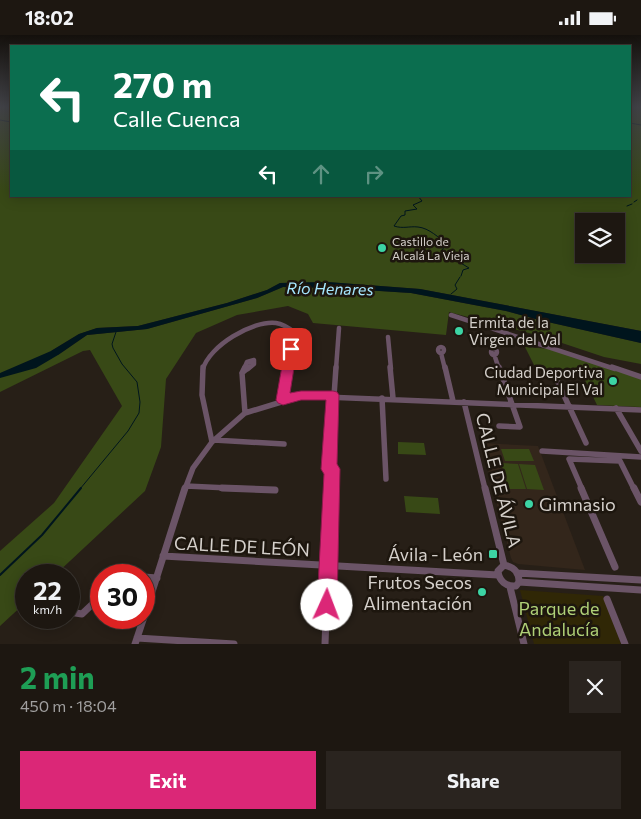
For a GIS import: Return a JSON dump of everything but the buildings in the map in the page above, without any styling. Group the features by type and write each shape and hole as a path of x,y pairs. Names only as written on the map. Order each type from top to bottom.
{"street":[{"path":"451,315 641,377"},
{"path":"213,441 200,391 204,364 214,350 229,339 272,323 285,325 294,332 283,400"},
{"path":"325,644 332,469 329,469 339,328"},
{"path":"388,337 392,398"},
{"path":"441,353 453,401"},
{"path":"494,355 520,427 499,426"},
{"path":"242,373 245,413"},
{"path":"554,376 586,443"},
{"path":"155,581 193,468 213,441 245,413 301,396 333,395 641,410"},
{"path":"382,398 386,479"},
{"name":"CALLE DE ÁVILA","path":"464,401 504,565"},
{"path":"616,408 641,451"},
{"path":"213,441 284,444"},
{"path":"542,451 641,457"},
{"path":"615,567 569,459 620,461 641,502"},
{"path":"186,486 275,490"},
{"name":"CALLE DE LEÓN","path":"163,556 498,575"},
{"path":"504,565 512,567 518,573 519,582 516,586 510,587 502,582 498,575 499,568 504,565"},
{"path":"518,573 641,580"},
{"path":"519,582 641,590"},
{"path":"510,587 524,644"},
{"path":"607,599 625,644"},
{"path":"80,614 90,606"},
{"path":"140,629 136,641 234,644"}],"shaded area":[{"path":"481,443 538,446 585,570 513,562"}],"green space":[{"path":"0,134 10,134 10,197 631,197 631,134 641,134 641,331 420,289 327,282 280,283 267,290 227,303 138,326 97,328 79,334 51,351 58,355 87,335 147,329 257,298 283,287 333,288 411,293 506,311 641,343 641,364 604,357 544,337 449,312 446,335 313,323 308,314 288,306 237,315 196,333 166,379 161,447 145,491 67,564 15,564 15,612 0,626 0,551 54,503 122,406 90,350 83,351 0,392"},
{"path":"525,347 551,349 641,377 641,407 597,405 584,378 578,373 536,369"},
{"path":"398,442 424,443 426,455 398,454"},
{"path":"501,449 529,449 534,461 505,461"},
{"path":"501,463 518,464 526,489 508,489"},
{"path":"519,464 535,465 544,490 527,489"},
{"path":"404,496 438,498 440,514 406,512"}],"sand":[{"name":"Parque de Andalucía","path":"520,590 603,596 621,644 534,644"}],"water":[{"path":"327,282 420,289 641,331 641,343 506,311 411,293 283,287 257,298 147,329 87,335 36,368 0,378 0,373 51,351 79,334 97,328 138,326 227,303 267,290 280,283"}],"waterway":[{"path":"419,197 422,201 413,205 417,209 405,211 405,215 401,216 394,226 422,228 437,236 447,244 441,251 469,268 463,270 461,276"},
{"path":"627,206 632,204"},
{"path":"451,294 457,289 455,285 460,277"},
{"path":"80,489 128,431 139,413 140,402 137,382 122,364 113,348 112,344 116,332"},
{"path":"0,575 42,535 81,488"}],"place":[{"name":"Castillo de Alcalá La Vieja","path":"382,248"},
{"name":"Ermita de la Virgen del Val","path":"459,331"},
{"name":"Ciudad Deportiva Municipal El Val","path":"613,381"},
{"name":"Gimnasio","path":"529,504"},
{"name":"Ávila - León","path":"493,554"},
{"name":"Frutos Secos Alimentación","path":"482,592"}],"route":[{"path":"291,349 283,400 301,396 333,395 329,469 332,469 327,605"}],"water label":[{"name":"Río Henares","path":"330,288"}]}
